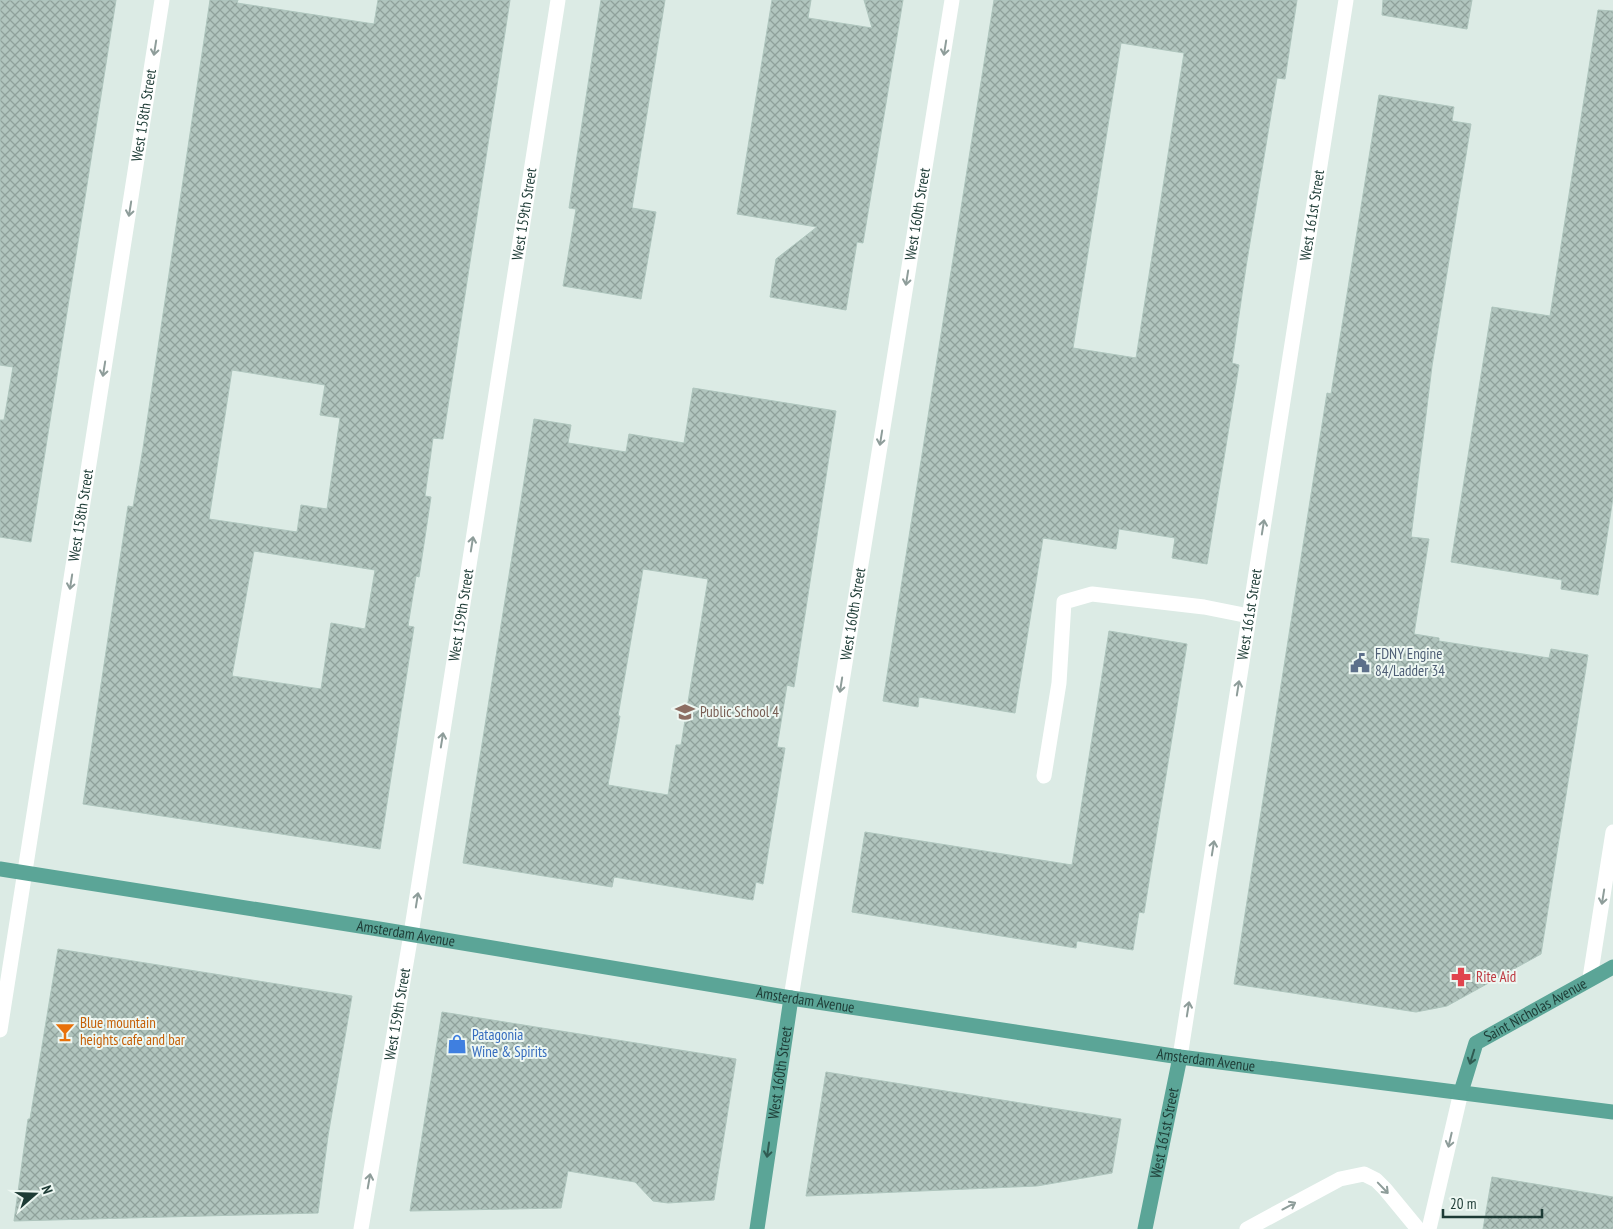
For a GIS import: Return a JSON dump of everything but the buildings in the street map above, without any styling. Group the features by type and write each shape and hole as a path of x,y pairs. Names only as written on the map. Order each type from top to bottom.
{"main road":[{"name":"Amsterdam Avenue","path":"0,870 791,998 1180,1057 1613,1112"},
{"name":"Saint Nicholas Avenue","path":"1461,1092 1476,1043 1613,966"},
{"name":"West 160th Street","path":"757,1229 791,998"},
{"name":"West 161st Street","path":"1145,1229 1180,1057"}],"street":[{"name":"West 158th Street","path":"0,1030 162,0"},
{"name":"West 159th Street","path":"361,1229 411,935 558,0"},
{"name":"West 160th Street","path":"791,998 952,0"},
{"name":"West 161st Street","path":"1180,1057 1346,0"},
{"path":"1044,776 1059,683 1064,602 1092,594 1204,607 1249,616"},
{"path":"1590,978 1613,832"},
{"path":"1429,1229 1461,1092"},
{"path":"1246,1229 1340,1179 1364,1174 1376,1180 1385,1189 1418,1229"}],"place":[{"name":"FDNY Engine 84/Ladder 34","path":"1360,663"},
{"name":"Public School 4","path":"685,712"},
{"name":"Rite Aid","path":"1461,977"},
{"name":"Blue mountain heights cafe and bar","path":"65,1032"},
{"name":"Patagonia Wine & Spirits","path":"457,1044"}]}
